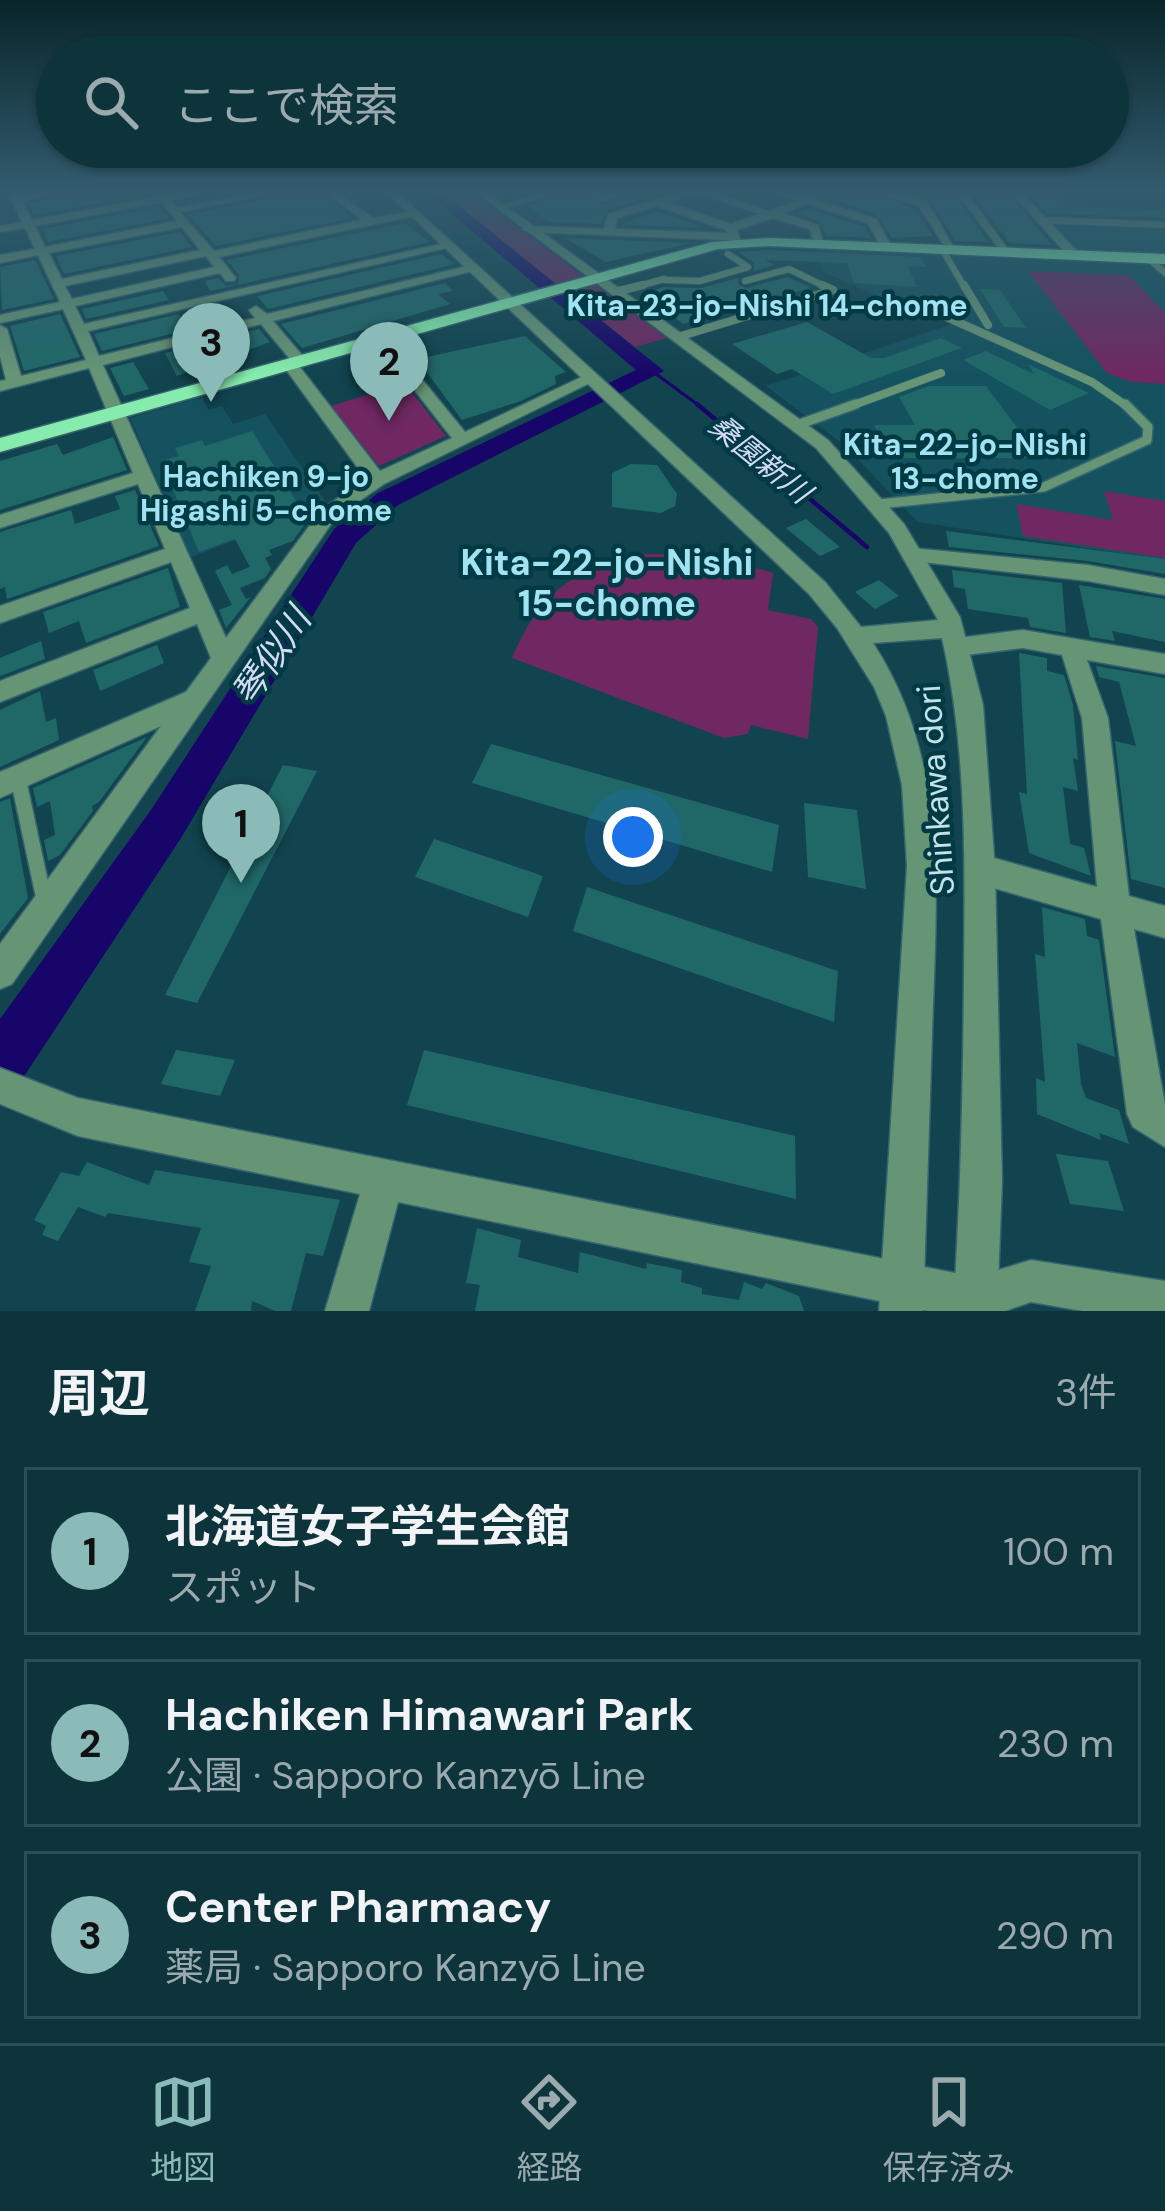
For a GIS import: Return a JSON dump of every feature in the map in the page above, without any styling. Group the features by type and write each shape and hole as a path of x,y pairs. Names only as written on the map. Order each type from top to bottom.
{"main road":[{"path":"0,445 509,301 605,285 642,264 684,254"},
{"path":"1056,254 1156,258"}],"street":[{"path":"44,254 118,412 225,662"},
{"path":"46,258 62,254"},
{"path":"0,259 72,254"},
{"path":"59,284 209,254"},
{"path":"210,254 264,320 377,480"},
{"path":"80,329 403,254"},
{"name":"Shinkawa dori","path":"458,254 818,588 857,636 893,698 910,743 920,797 920,949 902,1296"},
{"name":"Shinkawa dori","path":"563,254 822,444 879,504 955,637 970,705 980,869 982,1181 975,1305"},
{"path":"0,329 8,384 472,267"},
{"path":"0,319 223,269"},
{"path":"381,338 462,440"},
{"path":"0,972 225,662 310,535 340,504 377,480 462,440 602,387"},
{"path":"0,522 143,476"},
{"path":"0,615 176,553"},
{"path":"912,555 1088,573 1165,587"},
{"path":"0,692 202,614"},
{"path":"857,636 1023,639 1165,664"},
{"path":"1071,646 1095,718 1115,908 1146,1114 1165,1128"},
{"path":"9,781 199,698"},
{"path":"980,869 1165,922"},
{"path":"16,1092 78,1117 385,1177 902,1296 975,1305 1031,1280 1138,1303"},
{"path":"347,1311 385,1177"}],"lane":[{"path":"605,285 700,281 748,267 736,254"},
{"path":"950,254 988,326"},
{"path":"1156,258 1165,273"},
{"path":"642,264 665,280"},
{"path":"678,337 832,290 789,269 745,281"},
{"path":"879,504 1044,487 1147,440 1148,427 1118,397 942,315"},
{"path":"797,425 941,373"},
{"path":"9,781 46,910"}],"shaded area":[{"path":"517,254 554,254 667,338 635,347"},
{"path":"818,254 1165,265 1165,560 918,522 844,445 766,386 961,321 899,296 886,300 822,271"},
{"path":"1028,271 1128,275 1165,312 1165,384 1131,382 1107,373"},
{"path":"405,383 446,436 379,466 331,406"},
{"path":"202,397 209,410 222,406 233,424 265,414 328,505 191,557 130,418"},
{"path":"1104,491 1165,501 1165,558 1023,536 1016,504 1113,520"},
{"path":"635,554 711,554 773,573 768,610 811,619 818,627 808,739 751,725 748,734 724,738 512,658 534,617 559,589 591,570"}],"building":[{"path":"65,254 158,254 64,274 56,256"},
{"path":"255,254 375,254 210,291 205,281 218,278 226,286 238,284 239,275 227,260"},
{"path":"440,254 455,264 268,309 257,296"},
{"path":"593,254 641,254 606,262"},
{"path":"742,254 921,257 926,267 908,266 917,287 854,283 847,263 765,260 775,265 754,271 754,263"},
{"path":"35,260 54,299 2,310 0,267"},
{"path":"788,277 811,288 683,324 646,293 663,287 701,288 738,278 746,288"},
{"path":"445,283 453,291 438,294 450,304 302,348 281,324"},
{"path":"980,289 1000,290 1026,328 1004,327"},
{"path":"163,291 169,300 86,319 82,309"},
{"path":"229,311 234,318 102,351 94,334 179,314 183,321"},
{"path":"60,314 80,357 24,371 10,326"},
{"path":"807,322 871,358 941,338 962,348 833,394 792,369 777,374 732,344"},
{"path":"259,329 270,342 177,376 165,353"},
{"path":"525,336 566,372 555,376 556,384 521,401 462,420 417,359"},
{"path":"986,351 1034,374 1028,364 1089,393 1050,410 963,360"},
{"path":"133,362 149,389 124,396 110,368"},
{"path":"929,386 986,386 1040,458 892,458 874,425 915,425 899,397"},
{"path":"252,431 308,520 293,541 269,550 272,555 265,558 271,569 265,578 240,588 246,599 251,597 226,628 219,610 232,605 215,571 227,565 232,574 250,567 235,539 199,552 161,461 179,456 175,448 202,440 205,446"},
{"path":"113,437 127,470 0,510 0,461 57,444 63,455"},
{"path":"631,464 657,465 677,494 675,506 661,513 612,507 612,473"},
{"path":"135,490 159,546 7,599 5,587 0,589 0,532 71,510 75,524 120,509 115,496"},
{"path":"806,519 840,547 820,556 786,528"},
{"path":"946,531 1165,559 1165,574 949,547"},
{"path":"168,568 180,607 86,643 79,621 49,633 43,612"},
{"path":"952,570 1062,583 1066,633 1030,627 1028,618 968,609 965,589 954,587"},
{"path":"879,580 899,596 875,609 855,592"},
{"path":"1079,585 1165,599 1165,642 1112,631 1115,641 1090,637"},
{"path":"41,641 45,659 0,676 0,658"},
{"path":"157,645 164,663 100,691 93,670"},
{"path":"1019,653 1047,658 1047,671 1064,675 1073,705 1078,760 1073,758 1078,791 1063,787 1070,844 1084,848 1091,876 1029,853 1019,792 1027,794"},
{"path":"1096,666 1165,678 1165,888 1131,879 1115,741 1136,746 1119,682 1099,677"},
{"path":"40,691 46,722 56,718 59,740 0,767 0,710"},
{"path":"147,737 60,855 48,861 44,840 55,835 50,801 37,807 33,788"},
{"path":"491,744 779,825 772,872 472,783"},
{"path":"283,765 317,771 197,1003 165,995"},
{"path":"10,798 28,898 0,934 0,802"},
{"path":"804,803 857,810 866,889 808,877"},
{"path":"434,839 543,876 528,917 415,877"},
{"path":"587,887 838,971 834,1022 573,931"},
{"path":"1042,907 1085,919 1087,936 1099,940 1115,1057 1077,1043 1081,1084 1086,1098 1119,1110 1129,1144 1099,1133 1101,1140 1037,1114 1036,1078 1045,1082 1035,954 1045,957"},
{"path":"176,1050 235,1060 220,1096 161,1084"},
{"path":"424,1050 795,1136 796,1199 407,1105"},
{"path":"1056,1154 1108,1161 1124,1211 1070,1204"},
{"path":"87,1162 149,1185 155,1170 340,1200 323,1256 306,1253 291,1311 275,1311 252,1301 251,1311 195,1311 211,1266 189,1262 201,1228 108,1213 105,1217 78,1207 58,1241 42,1235 46,1226 34,1220 61,1172 79,1176"},
{"path":"477,1228 521,1240 518,1257 578,1273 580,1252 646,1269 647,1263 682,1270 681,1282 702,1288 702,1294 739,1300 744,1282 762,1289 766,1283 799,1296 804,1311 475,1311 480,1285 466,1283"}],"waterway":[{"name":"琴似川","path":"0,1065 166,824 345,536 388,499 652,371 509,254"},
{"name":"桑園新川","path":"652,371 698,404"},
{"name":"桑園新川","path":"698,404 701,407"},
{"name":"桑園新川","path":"698,404 867,547"}],"place":[{"name":"Center Pharmacy","path":"211,402"},
{"name":"Hachiken Himawari Park","path":"389,421"},
{"name":"北海道女子学生会館","path":"241,883"}],"district":[{"name":"Kita-23-jo-Nishi 14-chome","path":"767,306"},
{"name":"Kita-22-jo-Nishi 13-chome","path":"965,462"},
{"name":"Hachiken 9-jo Higashi 5-chome","path":"266,494"},
{"name":"Kita-22-jo-Nishi 15-chome","path":"607,582"}]}
